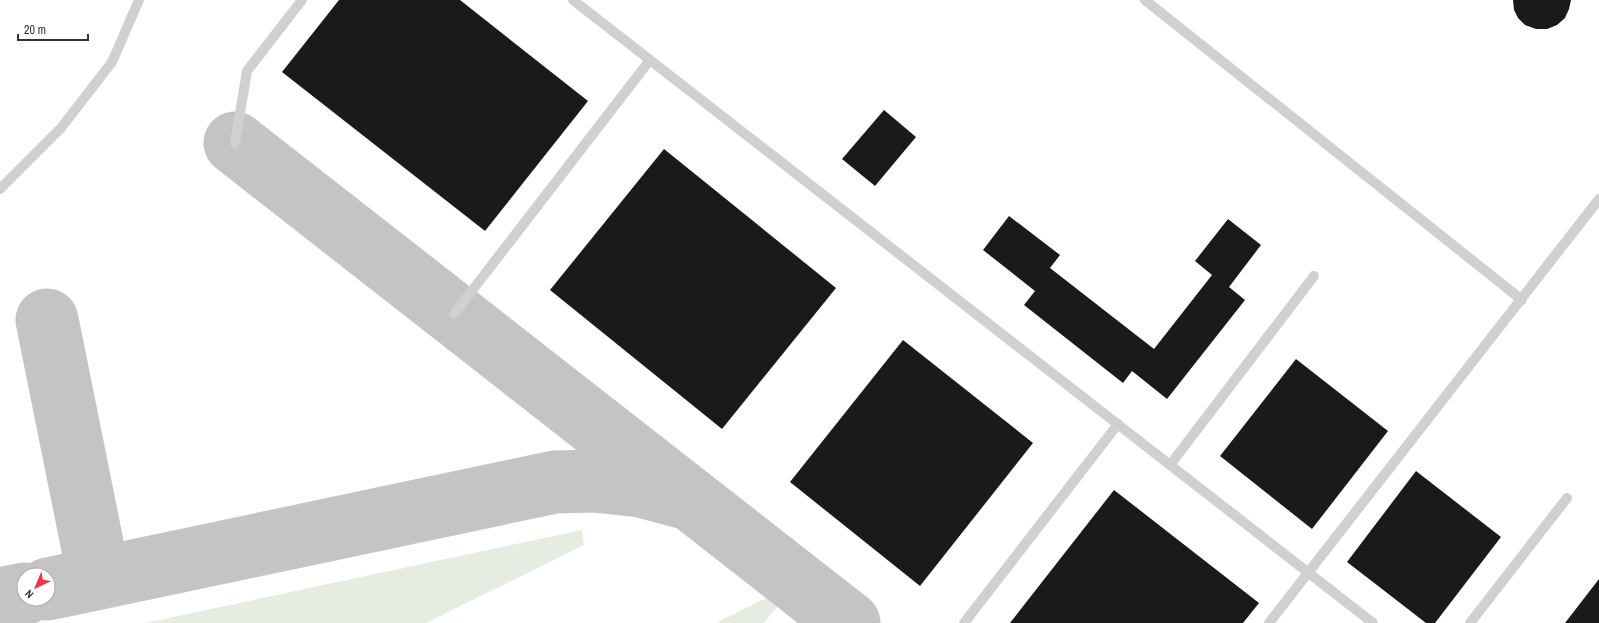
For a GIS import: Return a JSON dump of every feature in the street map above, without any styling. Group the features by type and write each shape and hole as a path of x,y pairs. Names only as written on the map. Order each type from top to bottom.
{"lane":[{"path":"0,189 61,128 112,62 139,0"},
{"path":"235,143 247,71 302,0"},
{"path":"573,0 1373,623"},
{"path":"1145,0 1522,300"},
{"path":"454,314 650,60"},
{"path":"1269,623 1522,300 1599,199"},
{"path":"1170,465 1314,276"},
{"path":"964,623 1118,424"},
{"path":"1470,623 1567,498"}],"shaded area":[{"path":"582,530 584,545 426,623 145,623"},
{"path":"766,598 777,607 764,623 716,623"}],"building":[{"path":"339,0 460,0 588,101 485,231 282,72"},
{"path":"1513,0 1571,0 1565,18 1557,25 1547,29 1536,29 1525,25 1518,18 1514,10"},
{"path":"884,110 916,137 875,186 842,159"},
{"path":"664,149 836,288 722,429 550,290"},
{"path":"1009,216 1060,255 1050,268 1154,349 1212,275 1195,261 1228,219 1261,245 1229,287 1245,300 1167,399 1132,371 1123,383 1024,305 1035,291 983,250"},
{"path":"903,340 1033,443 920,586 790,482"},
{"path":"1296,359 1388,431 1312,529 1220,456"},
{"path":"1416,471 1501,537 1435,623 1426,623 1347,562"},
{"path":"1114,490 1259,603 1243,623 1010,623"},
{"path":"1599,579 1599,623 1565,623"}],"taxiway":[{"path":"235,143 849,623"},
{"path":"47,320 99,578"},
{"path":"56,587 555,482 593,481 641,486 682,497"},
{"path":"0,599 16,596"}]}
